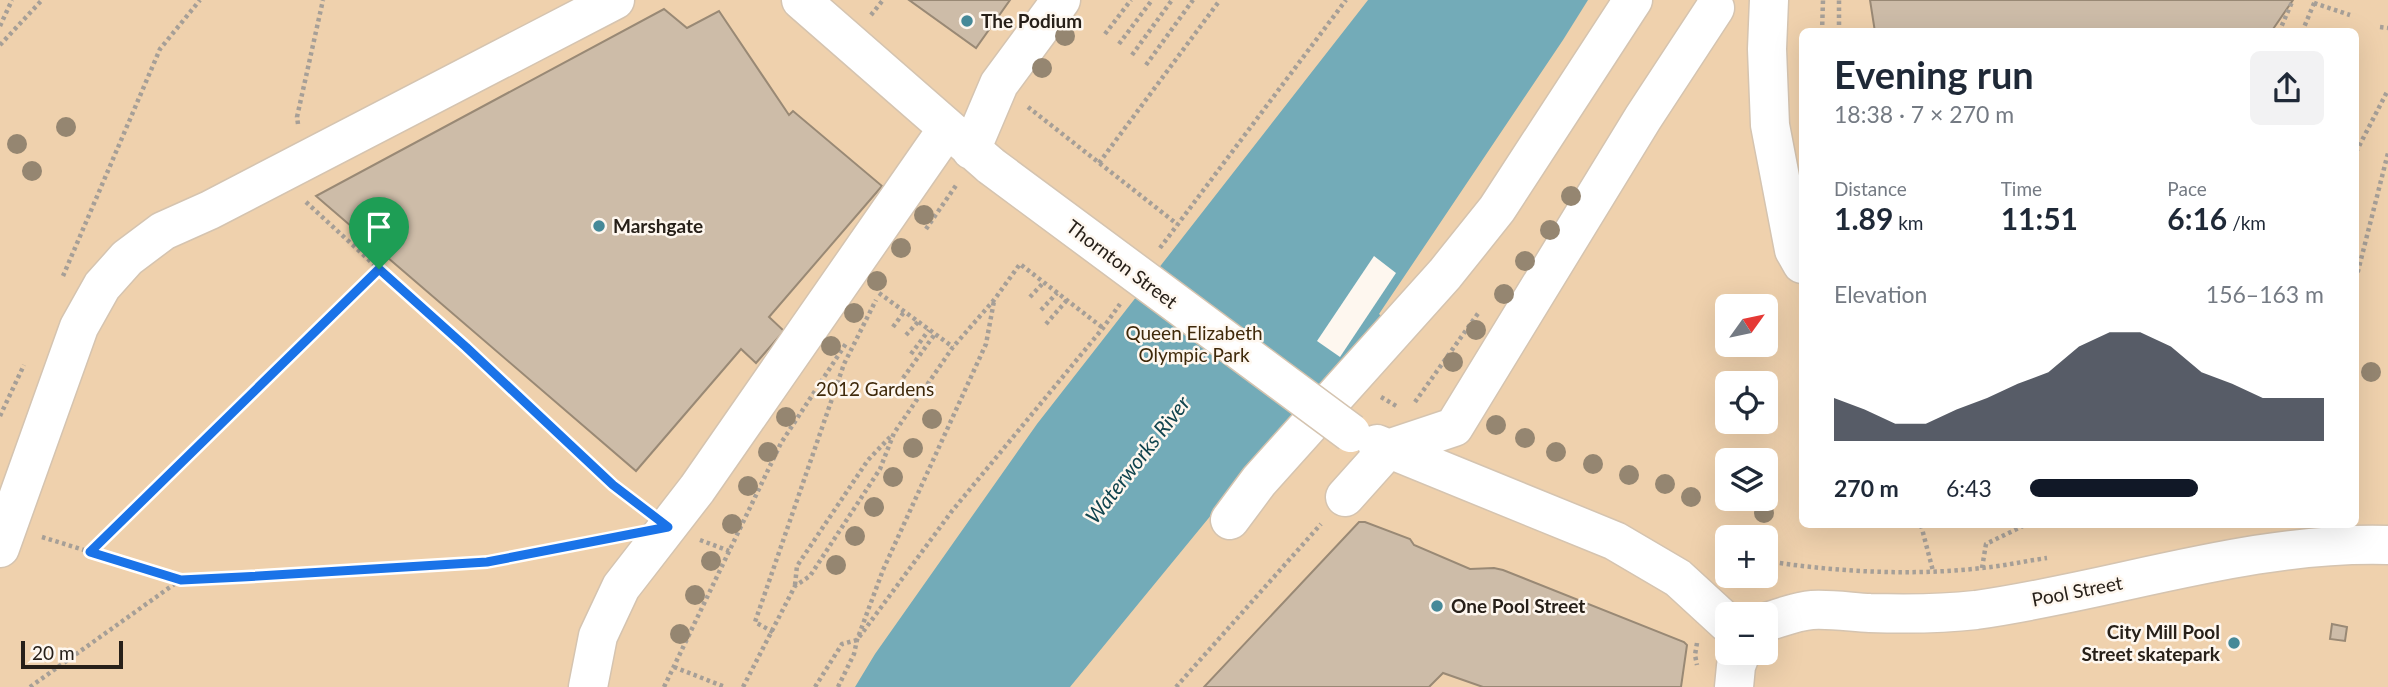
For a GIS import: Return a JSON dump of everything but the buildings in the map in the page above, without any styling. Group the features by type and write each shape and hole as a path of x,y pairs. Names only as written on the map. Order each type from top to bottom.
{"street":[{"path":"4,538 79,327 102,286 127,258 163,231 210,210 615,0"},
{"name":"Thornton Street","path":"801,0 970,148 1351,433 1615,541 1678,579 1715,612"},
{"path":"587,687 598,636 621,587 970,148 999,84 1061,0"},
{"path":"1230,520 1259,481 1445,274 1497,209 1633,0"},
{"path":"1497,209 1513,217 1542,180 1662,0"},
{"path":"1769,0 1770,125 1794,250 1799,259"},
{"path":"1345,497 1388,449 1454,427 1643,118 1715,8"},
{"name":"Pool Street","path":"1778,619 1810,610 1910,615 1973,610 2286,551 2338,545 2388,545"},
{"path":"1734,687 1736,665"}],"path":[{"path":"0,26 12,0"},
{"path":"0,45 43,0"},
{"path":"60,284 160,49 200,0"},
{"path":"323,0 297,117 290,169 379,269 613,485 668,527 729,551"},
{"path":"1105,34 1130,0"},
{"path":"1119,44 1152,0"},
{"path":"1132,55 1172,0"},
{"path":"1146,65 1193,0"},
{"path":"1099,163 1220,0"},
{"path":"1155,255 1346,0"},
{"path":"1822,0 1822,28"},
{"path":"1839,0 1839,28"},
{"path":"2304,28 2315,1 2350,15"},
{"path":"2281,28 2292,2"},
{"path":"2380,27 2388,28"},
{"path":"2359,146 2388,90"},
{"path":"1031,110 1177,224"},
{"path":"2359,267 2388,153"},
{"path":"743,687 794,586 797,566 868,460 894,433 953,347 994,300 1020,264 1103,328"},
{"path":"90,552 379,269"},
{"path":"1030,298 1044,282"},
{"path":"1041,310 1057,292"},
{"path":"879,293 953,347"},
{"path":"664,687 782,443 879,293"},
{"path":"773,632 755,622 844,365 879,293"},
{"path":"815,687 842,644 857,639 952,511 1103,328 1125,297"},
{"path":"838,687 854,654 883,570 986,344 994,300"},
{"path":"1046,324 1067,300"},
{"path":"893,327 904,312"},
{"path":"905,335 918,322"},
{"path":"911,354 929,330"},
{"path":"903,378 935,334"},
{"path":"0,416 28,356"},
{"path":"794,586 810,576 852,512 880,469 894,433"},
{"path":"1176,687 1345,497"},
{"path":"4,538 90,552 181,580 487,562 668,527"},
{"path":"1922,528 1933,571"},
{"path":"1982,568 1986,544 2019,528"},
{"path":"1778,563 1815,569 1933,571 1982,568 2060,555"},
{"path":"30,687 181,580"},
{"path":"674,667 725,687"}],"green space":[{"name":"Queen Elizabeth Olympic Park","path":"0,0 2388,0 2388,687 0,687"}],"water":[{"name":"Waterworks River","path":"1368,0 1588,0 1379,314 1387,321 1219,519 1212,514 1070,687 855,687 875,654 1037,424"}],"pier":[{"path":"1374,256 1396,273 1340,357 1317,341"}],"place":[{"name":"The Podium","path":"967,21"},
{"name":"Marshgate","path":"599,226"},
{"name":"One Pool Street","path":"1437,606"},
{"name":"City Mill Pool Street skatepark","path":"2234,643"}],"route":[{"path":"379,269 613,485 668,527 487,562 181,580 90,552 379,269"}],"park label":[{"name":"2012 Gardens","path":"875,389"}]}
